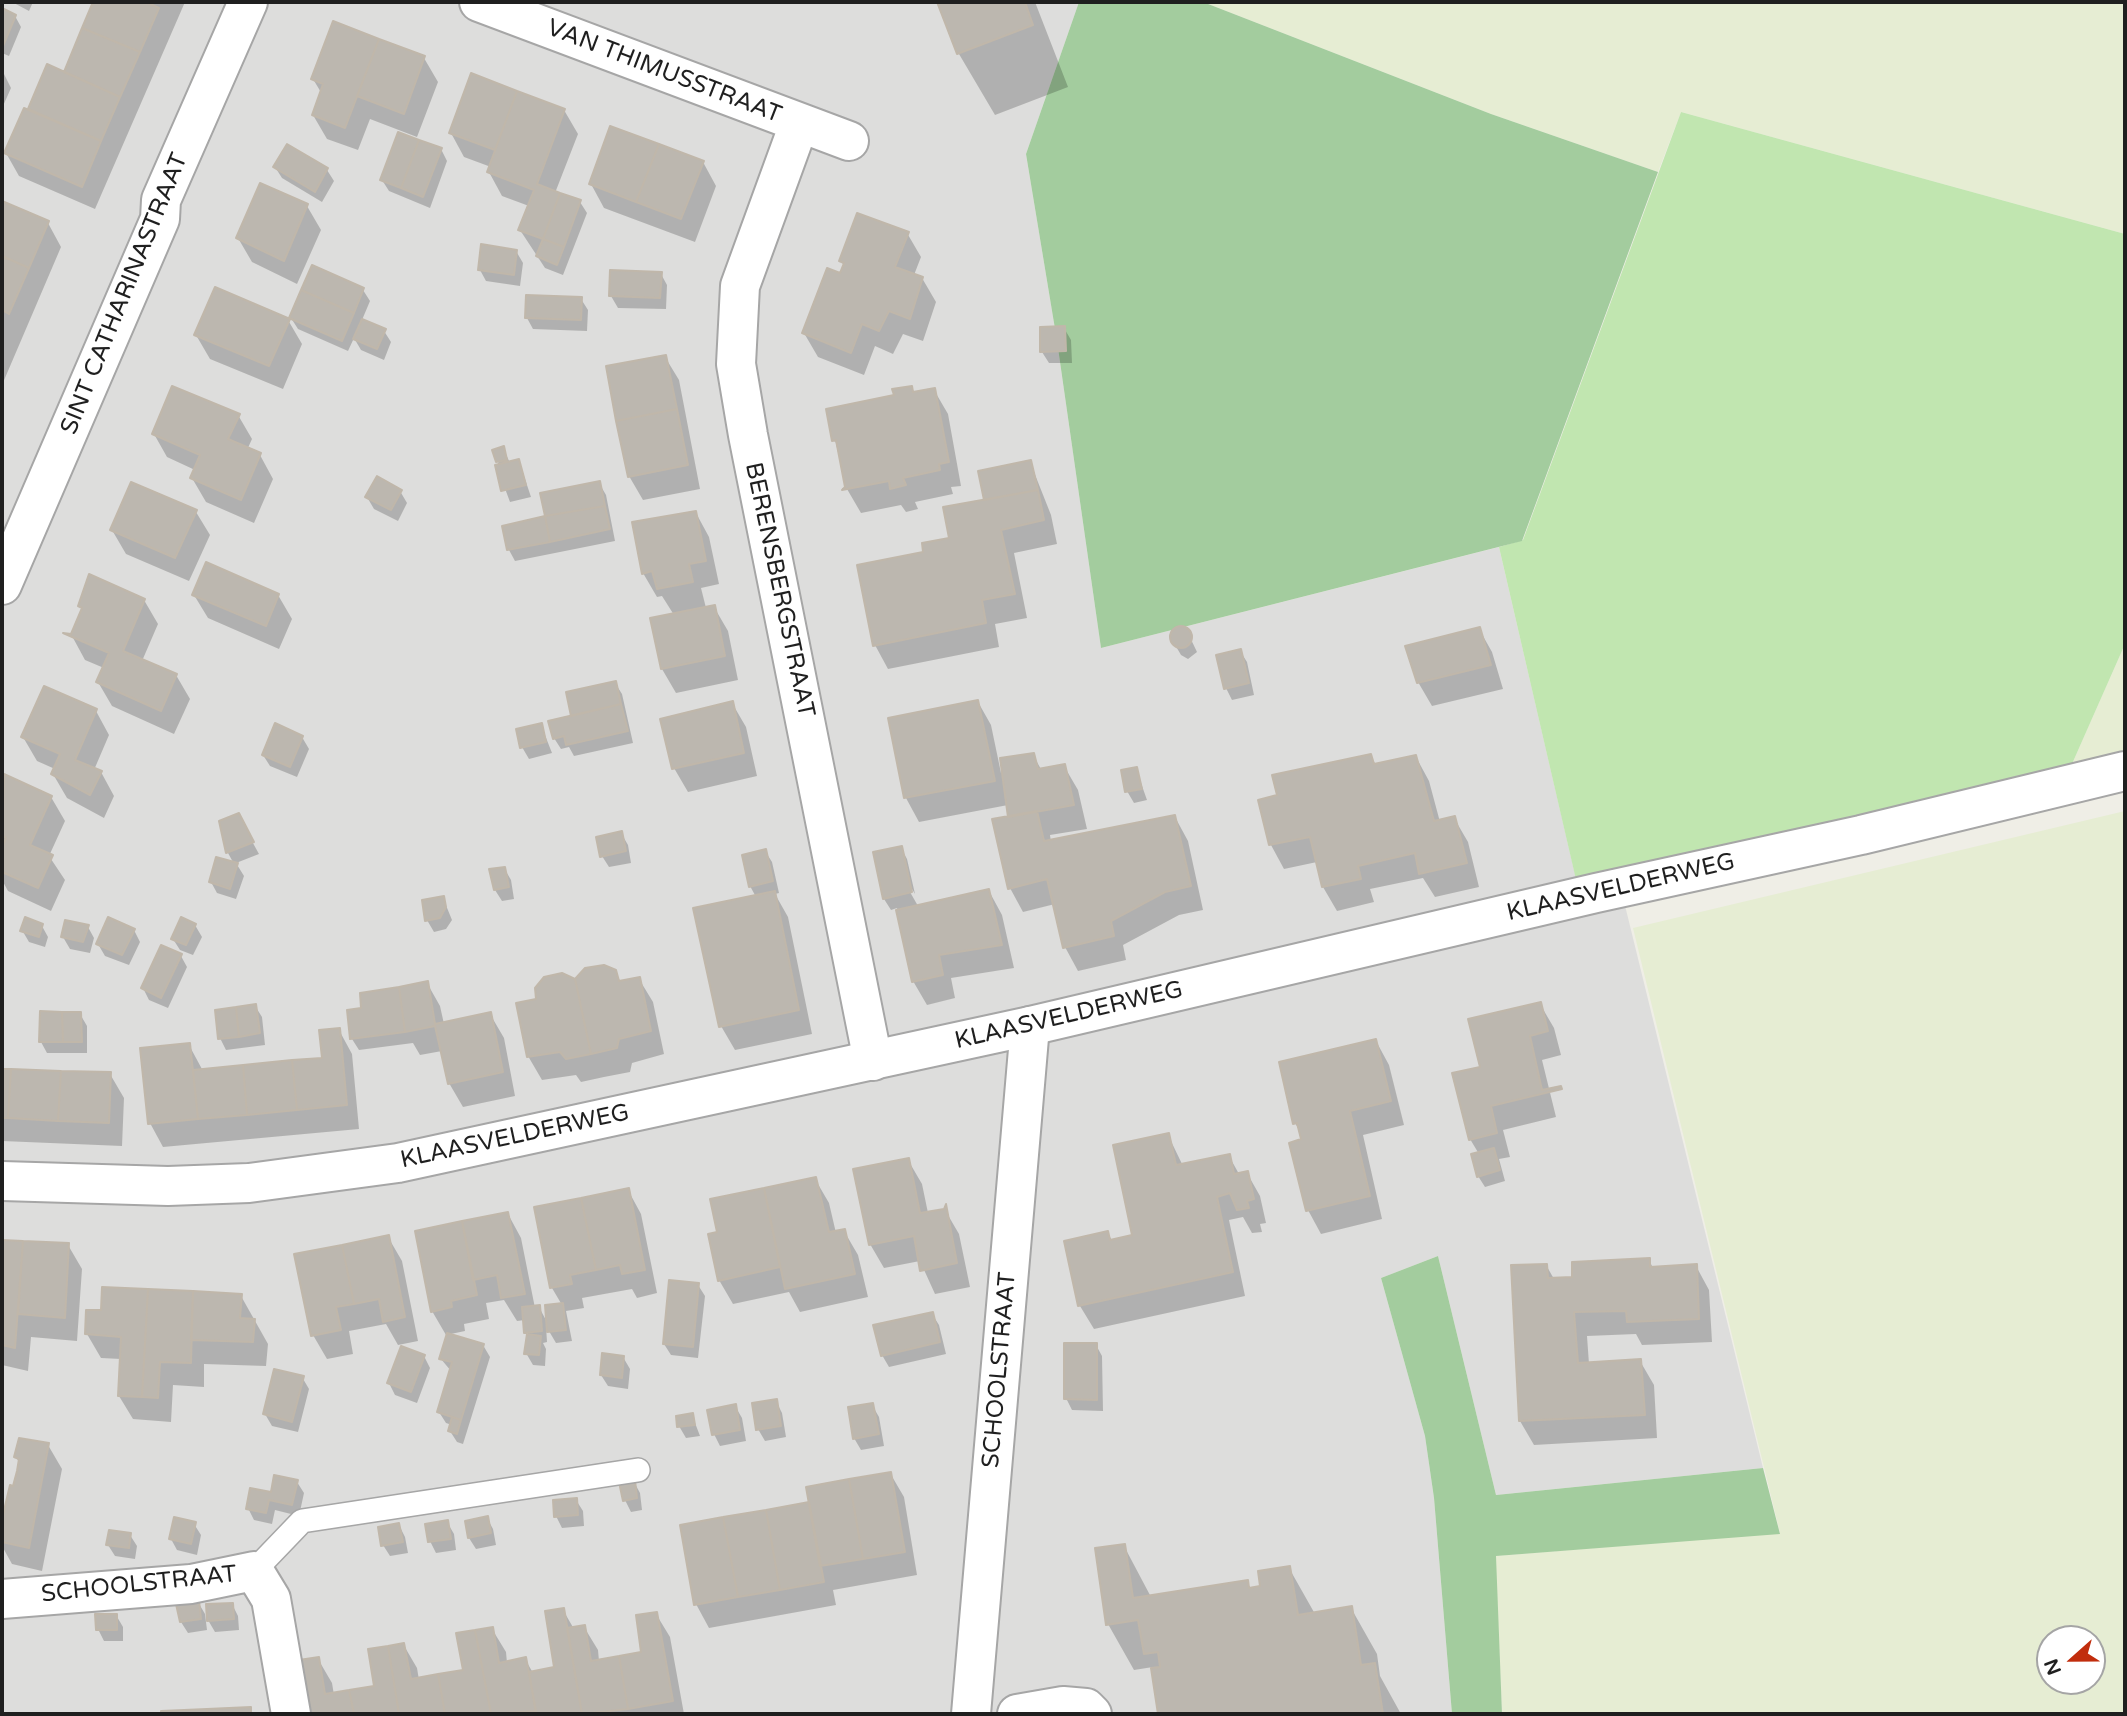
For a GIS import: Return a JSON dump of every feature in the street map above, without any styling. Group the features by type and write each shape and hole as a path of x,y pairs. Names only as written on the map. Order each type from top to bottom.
{"street":[{"name":"SINT CATHARINASTRAAT","path":"2,585 160,219 161,200 248,2"},
{"name":"VAN THIMUSSTRAAT","path":"479,2 849,141"},
{"name":"BERENSBERGSTRAAT","path":"799,124 740,286 735,336 736,364 745,423 873,1061"},
{"name":"KLAASVELDERWEG","path":"2,1181 168,1186 249,1183 398,1163 1030,1026 1596,892 1861,835 2125,771"},
{"name":"SCHOOLSTRAAT","path":"971,1714 1030,1026"},
{"name":"SCHOOLSTRAAT","path":"2,1599 191,1584 254,1571 271,1599 291,1714"},
{"path":"1017,1714 1063,1706 1086,1708 1092,1714"}],"lane":[{"path":"254,1571 302,1521 638,1470"}],"shaded area":[{"path":"2,2 1079,2 1026,154 1057,341 1101,648 1499,547 1577,883 1618,877 1763,1468 1496,1495 1438,1256 1381,1278 1425,1436 1434,1498 1452,1714 2,1714"}],"green space":[{"path":"1079,2 1203,2 1491,114 1658,172 1522,541 1101,648 1057,341 1026,154"},
{"path":"1203,2 2125,2 2125,234 1681,112 1658,172 1491,114"},
{"path":"1681,112 2125,234 2125,644 2068,773 1577,884 1499,547 1523,540"},
{"path":"2125,644 2125,758 2068,773"},
{"path":"2125,811 2125,1714 1502,1714 1495,1556 1780,1533 1633,928"},
{"path":"1438,1256 1496,1495 1763,1468 1780,1534 1496,1556 1502,1714 1452,1714 1434,1498 1425,1436 1381,1278"}],"building":[{"path":"93,2 146,2 159,8 140,52 82,28"},
{"path":"937,2 1025,2 1033,25 957,54"},
{"path":"2,8 16,15 3,46 2,45"},
{"path":"333,21 379,39 345,128 312,115 323,84 311,79"},
{"path":"82,28 140,52 120,97 64,72"},
{"path":"379,39 425,56 404,114 357,96"},
{"path":"47,64 120,97 101,141 28,109"},
{"path":"471,73 517,91 495,150 449,133"},
{"path":"517,91 565,109 537,184 560,193 543,239 518,230 534,190 487,172"},
{"path":"24,108 101,141 82,187 4,153"},
{"path":"610,126 659,144 636,202 589,184"},
{"path":"398,132 419,140 401,188 380,180"},
{"path":"419,140 442,148 423,197 401,188"},
{"path":"287,144 328,168 315,192 273,167"},
{"path":"659,144 704,161 681,219 636,202"},
{"path":"260,183 308,204 284,261 236,238"},
{"path":"560,193 581,200 564,247 543,239"},
{"path":"2,201 49,221 29,268 2,256"},
{"path":"857,213 909,232 895,267 923,277 910,319 889,311 879,331 862,324 851,353 802,333 827,268 840,273 844,263 839,261"},
{"path":"543,239 564,247 557,265 536,256"},
{"path":"481,244 517,250 514,275 478,270"},
{"path":"2,256 29,268 9,314 2,310"},
{"path":"312,265 364,288 354,313 301,290"},
{"path":"610,270 662,272 660,298 609,296"},
{"path":"215,287 290,319 269,366 194,335"},
{"path":"301,290 354,313 342,341 289,318"},
{"path":"526,295 582,297 581,320 525,318"},
{"path":"362,319 386,329 377,349 353,339"},
{"path":"1065,326 1066,351 1040,352 1040,327"},
{"path":"666,355 677,409 616,421 606,366"},
{"path":"172,386 240,414 228,439 261,453 241,500 190,478 200,455 152,434"},
{"path":"912,386 913,392 935,388 949,462 939,464 940,470 903,478 906,485 890,489 889,481 842,490 845,487 836,440 832,441 826,409 894,395 892,389"},
{"path":"677,409 688,465 628,477 616,421"},
{"path":"504,446 507,460 496,462 492,450"},
{"path":"519,459 526,485 501,491 495,465"},
{"path":"1031,460 1038,490 984,500 978,471"},
{"path":"377,476 402,490 391,510 365,497"},
{"path":"600,481 605,506 545,516 540,493"},
{"path":"131,482 197,510 175,558 110,530"},
{"path":"1038,490 1044,520 1001,530 1015,594 982,600 986,623 873,646 857,565 923,552 922,543 949,538 943,507"},
{"path":"605,506 610,529 550,542 545,516"},
{"path":"696,511 706,561 689,564 693,582 657,589 652,571 642,574 632,522"},
{"path":"545,516 550,542 507,550 502,526"},
{"path":"206,562 279,594 266,626 192,595"},
{"path":"89,574 145,599 123,651 177,674 161,711 96,682 109,653 63,633 71,634 82,608 78,606"},
{"path":"715,605 725,656 661,669 650,618"},
{"path":"1181,626 1189,629 1192,637 1189,645 1181,648 1173,645 1170,637 1173,629"},
{"path":"1480,627 1491,665 1417,683 1405,646"},
{"path":"1241,649 1249,683 1224,689 1216,655"},
{"path":"616,681 621,704 571,716 566,692"},
{"path":"44,686 97,709 75,760 102,771 90,795 51,774 60,754 21,737"},
{"path":"978,700 995,781 904,798 888,718"},
{"path":"733,701 744,753 672,769 660,719"},
{"path":"621,704 628,731 566,745 564,736 553,739 548,721"},
{"path":"275,723 303,736 290,767 262,755"},
{"path":"542,723 546,742 520,748 516,729"},
{"path":"1034,753 1038,769 1065,764 1074,805 1008,817 1000,758"},
{"path":"1371,754 1374,764 1416,755 1434,821 1455,816 1467,863 1419,874 1415,853 1358,866 1361,879 1322,887 1310,837 1269,845 1258,800 1277,795 1272,775"},
{"path":"1137,767 1142,789 1125,792 1121,770"},
{"path":"4,774 52,796 30,845 53,855 38,888 2,872 2,847 6,838 2,836"},
{"path":"1037,811 1044,841 1175,815 1191,886 1165,892 1111,921 1114,936 1063,948 1047,879 1008,889 992,819"},
{"path":"239,813 254,842 226,853 219,821"},
{"path":"622,831 626,851 600,857 596,837"},
{"path":"902,846 912,892 883,899 873,852"},
{"path":"766,849 773,881 749,887 742,855"},
{"path":"216,857 238,863 230,889 209,882"},
{"path":"505,867 509,887 494,890 489,869"},
{"path":"989,889 1002,945 939,955 943,975 912,982 896,910"},
{"path":"775,891 799,1010 719,1027 693,908"},
{"path":"444,896 446,907 440,918 425,921 422,900"},
{"path":"25,917 43,924 39,937 20,931"},
{"path":"108,917 135,929 122,955 96,944"},
{"path":"181,917 196,924 186,945 171,939"},
{"path":"65,920 89,925 83,942 61,937"},
{"path":"161,945 182,954 161,998 141,988"},
{"path":"604,965 616,970 619,981 640,977 651,1031 619,1039 617,1048 591,1054 575,979 585,968"},
{"path":"562,973 575,979 591,1054 566,1059 560,1052 527,1057 516,1003 536,999 535,988 544,977"},
{"path":"428,981 435,1024 491,1012 503,1072 448,1084 435,1026 405,1032 399,987"},
{"path":"399,987 405,1032 350,1039 347,1010 361,1008 360,993"},
{"path":"1541,1002 1548,1031 1530,1036 1542,1090 1561,1086 1562,1089 1491,1106 1497,1133 1469,1140 1452,1073 1480,1067 1468,1019"},
{"path":"256,1004 260,1033 239,1037 236,1007"},
{"path":"236,1007 239,1037 218,1039 215,1010"},
{"path":"40,1011 62,1012 63,1042 39,1042"},
{"path":"62,1012 81,1012 82,1042 63,1042"},
{"path":"340,1028 347,1105 297,1110 292,1060 322,1058 319,1030"},
{"path":"1376,1039 1391,1101 1350,1111 1370,1196 1306,1211 1289,1143 1301,1139 1297,1123 1293,1124 1279,1062"},
{"path":"190,1043 198,1119 148,1124 140,1048"},
{"path":"292,1060 297,1110 247,1115 243,1065"},
{"path":"243,1065 247,1115 198,1119 193,1070"},
{"path":"2,1069 11,1069 8,1118 2,1118"},
{"path":"11,1069 61,1071 58,1121 8,1118"},
{"path":"61,1071 111,1072 109,1123 58,1121"},
{"path":"1169,1133 1176,1165 1230,1154 1234,1174 1248,1171 1254,1199 1247,1201 1249,1208 1237,1210 1230,1193 1217,1197 1233,1272 1078,1306 1064,1241 1108,1231 1110,1240 1132,1235 1113,1145"},
{"path":"1494,1148 1500,1170 1477,1177 1471,1154"},
{"path":"909,1158 920,1213 944,1209 946,1204 957,1263 920,1271 914,1236 869,1245 853,1169"},
{"path":"816,1177 829,1232 845,1229 855,1274 785,1289 764,1188"},
{"path":"629,1188 645,1270 622,1274 620,1265 596,1270 581,1198"},
{"path":"764,1188 780,1267 718,1281 708,1234 717,1232 710,1199"},
{"path":"581,1198 596,1270 570,1275 572,1284 550,1288 534,1207"},
{"path":"508,1212 525,1294 501,1298 497,1275 473,1280 462,1221"},
{"path":"462,1221 477,1295 451,1301 452,1307 431,1312 415,1231"},
{"path":"389,1235 405,1317 383,1322 379,1299 354,1304 342,1245"},
{"path":"2,1240 23,1241 15,1348 2,1345"},
{"path":"23,1241 69,1243 65,1318 18,1314"},
{"path":"342,1245 354,1304 336,1307 341,1330 311,1336 294,1254"},
{"path":"1650,1258 1650,1267 1697,1264 1699,1319 1627,1322 1626,1311 1574,1312 1578,1363 1641,1359 1645,1415 1519,1421 1511,1265 1547,1264 1548,1278 1572,1277 1572,1262"},
{"path":"669,1280 699,1283 693,1347 663,1344"},
{"path":"102,1287 148,1289 142,1397 118,1396 121,1337 85,1334 86,1310 101,1310"},
{"path":"148,1289 193,1291 191,1363 160,1362 158,1398 142,1397"},
{"path":"193,1291 242,1294 240,1318 255,1319 253,1342 191,1340"},
{"path":"563,1303 566,1330 547,1332 545,1305"},
{"path":"540,1305 542,1331 524,1333 522,1307"},
{"path":"933,1312 940,1342 881,1356 873,1325"},
{"path":"447,1333 484,1344 461,1420 437,1412 452,1362 439,1359"},
{"path":"527,1334 541,1336 539,1355 524,1354"},
{"path":"1064,1343 1097,1343 1097,1400 1064,1399"},
{"path":"401,1346 425,1355 411,1392 387,1383"},
{"path":"602,1353 624,1356 622,1378 600,1375"},
{"path":"274,1369 304,1376 292,1422 263,1414"},
{"path":"777,1399 781,1426 756,1430 752,1403"},
{"path":"873,1403 879,1434 853,1439 848,1407"},
{"path":"736,1404 740,1430 712,1435 707,1410"},
{"path":"693,1413 695,1425 677,1427 676,1416"},
{"path":"452,1417 461,1420 457,1434 448,1431"},
{"path":"19,1438 49,1443 29,1548 2,1542 2,1519 10,1485 13,1486 17,1471 19,1459 14,1457"},
{"path":"891,1472 905,1552 863,1559 849,1479"},
{"path":"274,1475 298,1480 292,1505 269,1500 266,1513 246,1509 250,1488 271,1492"},
{"path":"849,1479 863,1559 820,1566 806,1487"},
{"path":"635,1480 637,1498 623,1501 619,1482"},
{"path":"577,1498 578,1515 554,1517 553,1500"},
{"path":"809,1502 824,1582 780,1590 766,1510"},
{"path":"766,1510 780,1590 738,1597 723,1517"},
{"path":"488,1516 491,1533 468,1538 465,1521"},
{"path":"174,1517 196,1522 191,1544 169,1539"},
{"path":"723,1517 738,1597 694,1605 680,1525"},
{"path":"448,1520 451,1539 428,1542 425,1524"},
{"path":"399,1523 403,1542 381,1546 378,1527"},
{"path":"109,1530 131,1533 129,1548 106,1545"},
{"path":"1125,1544 1133,1598 1248,1580 1249,1588 1260,1586 1258,1571 1290,1566 1298,1615 1352,1606 1361,1665 1375,1663 1383,1714 1158,1714 1151,1668 1160,1667 1158,1652 1144,1654 1138,1620 1106,1625 1095,1548"},
{"path":"199,1600 201,1619 180,1622 176,1604"},
{"path":"233,1603 234,1619 207,1621 206,1604"},
{"path":"564,1608 582,1714 536,1714 529,1672 554,1667 545,1611"},
{"path":"657,1612 673,1701 628,1709 619,1656 641,1652 636,1615"},
{"path":"95,1614 117,1614 117,1630 96,1630"},
{"path":"585,1625 591,1661 619,1656 628,1709 582,1714 567,1628"},
{"path":"493,1627 499,1663 526,1657 536,1711 491,1714 475,1630"},
{"path":"475,1630 491,1714 445,1714 438,1674 463,1670 456,1633"},
{"path":"404,1643 411,1679 438,1674 445,1714 399,1714 388,1646"},
{"path":"388,1646 399,1714 354,1714 349,1690 374,1686 368,1649"},
{"path":"319,1657 325,1694 349,1690 354,1714 308,1714 299,1660"},
{"path":"251,1707 251,1714 207,1714 207,1709"},
{"path":"207,1709 207,1714 161,1714 161,1711"}]}
